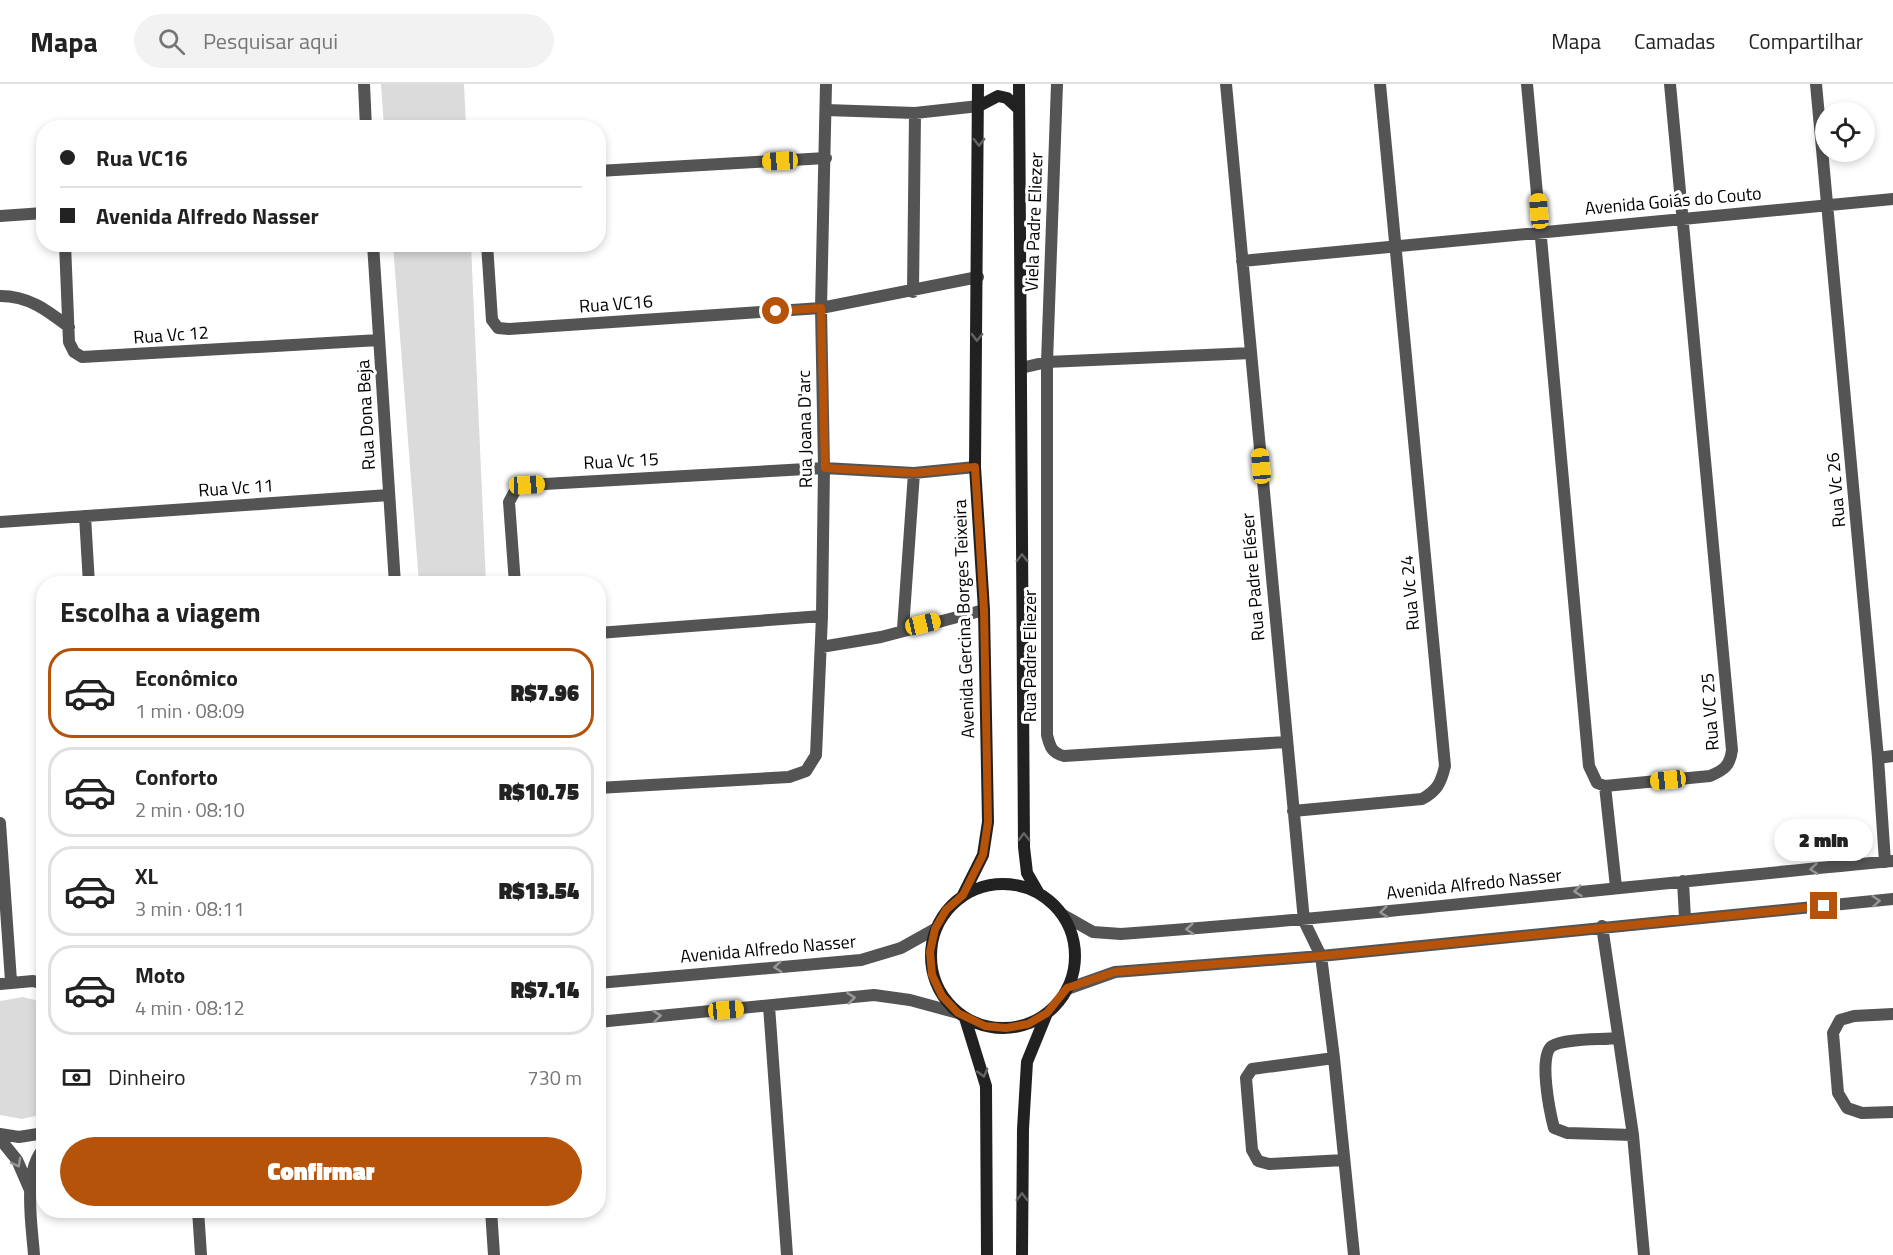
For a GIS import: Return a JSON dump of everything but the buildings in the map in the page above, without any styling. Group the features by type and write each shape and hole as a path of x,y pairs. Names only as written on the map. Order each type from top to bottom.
{"main road":[{"name":"Avenida Gercina Borges Teixeira","path":"963,895 983,855 988,822 984,610 975,467 978,84"},
{"path":"1019,84 1024,847 1027,873 1038,892 1063,915 1071,932 1075,951 1074,970 1067,988 1047,1013 1027,1062 1023,1129 1022,1255"},
{"path":"979,106 998,96 1007,98 1019,109"},
{"path":"1038,892 1020,885 1000,883 980,887 963,895 946,910 935,929 930,952 932,975 942,996 962,1016 985,1026 1006,1028 1028,1024 1047,1013"},
{"path":"962,1016 986,1086 987,1255"}],"street":[{"path":"364,84 366,120"},
{"name":"Rua Joana D'arc","path":"606,788 789,777 806,771 816,755 825,468 821,308 826,84"},
{"name":"Viela Padre Eliezer","path":"1047,362 1057,84"},
{"name":"Rua Padre Eléser","path":"1226,84 1304,921 1321,956 1354,1255"},
{"name":"Rua Vc 24","path":"1293,811 1422,799 1434,793 1441,782 1444,766 1380,84"},
{"path":"1527,84 1589,766 1597,783 1605,786 1616,887"},
{"path":"1670,84 1681,218"},
{"name":"Rua Vc 26","path":"1816,84 1889,862"},
{"path":"826,110 915,113 979,106"},
{"path":"913,292 915,113"},
{"path":"606,171 826,158"},
{"name":"Avenida Goiás do Couto","path":"1242,261 1893,199"},
{"path":"0,216 36,214"},
{"name":"Rua VC 25","path":"1605,786 1710,776 1724,770 1731,761 1732,750 1681,218"},
{"name":"Rua Vc 12","path":"65,252 69,342 74,352 82,357 379,340"},
{"name":"Rua Dona Beja","path":"374,252 394,576"},
{"name":"Rua VC16","path":"488,252 492,320 498,327 509,329 821,308"},
{"path":"821,308 913,292 978,277"},
{"path":"0,296 23,298 42,307 69,327"},
{"path":"1021,368 1047,362 1251,353"},
{"name":"Rua Padre Eliezer","path":"1047,362 1047,735 1050,746 1055,753 1064,756 1286,742"},
{"path":"825,468 914,473 975,467"},
{"name":"Rua Vc 15","path":"514,576 509,502 516,489 527,485 825,468"},
{"path":"903,629 914,473"},
{"name":"Rua Vc 11","path":"0,522 389,495"},
{"path":"85,516 89,576"},
{"path":"821,647 881,637 903,629 984,610"},
{"path":"606,632 822,616"},
{"path":"1878,758 1893,756"},
{"path":"0,823 5,983 36,984"},
{"name":"Avenida Alfredo Nasser","path":"1063,915 1093,932 1121,934 1304,921 1616,887 1889,862"},
{"path":"1683,881 1685,919"},
{"path":"1067,988 1115,972 1321,956 1602,926 1893,899"},
{"path":"1602,926 1633,1136 1644,1255"},
{"name":"Avenida Alfredo Nasser","path":"606,982 861,960 902,948 935,929"},
{"path":"606,1021 874,995 910,1000 962,1016"},
{"path":"769,1006 787,1255"},
{"path":"1893,1014 1854,1016 1840,1020 1833,1033 1838,1093 1846,1108 1862,1113 1893,1112"},
{"path":"1618,1038 1564,1042 1551,1046 1544,1057 1551,1115 1554,1128 1567,1133 1633,1136"},
{"path":"1334,1058 1252,1069 1246,1078 1252,1150 1257,1161 1269,1164 1344,1160"},
{"path":"0,1134 19,1137 36,1134"},
{"path":"0,1139 17,1160 30,1190"},
{"path":"34,1255 30,1190 36,1163"},
{"path":"199,1218 201,1255"},
{"path":"492,1218 494,1255"}],"shaded area":[{"path":"381,84 464,84 466,120 384,120"},
{"path":"394,252 471,252 486,576 418,576"},
{"path":"23,997 36,1000 36,1116 22,1119 0,1115 0,1001"}],"route":[{"path":"776,311 821,308 825,468 914,473 975,467 984,610 988,822 983,855 963,895 946,910 935,929 930,952 932,975 942,996 965,1018 985,1026 1006,1028 1028,1024 1047,1013 1067,988 1115,972 1321,956 1602,926 1824,906"}]}
